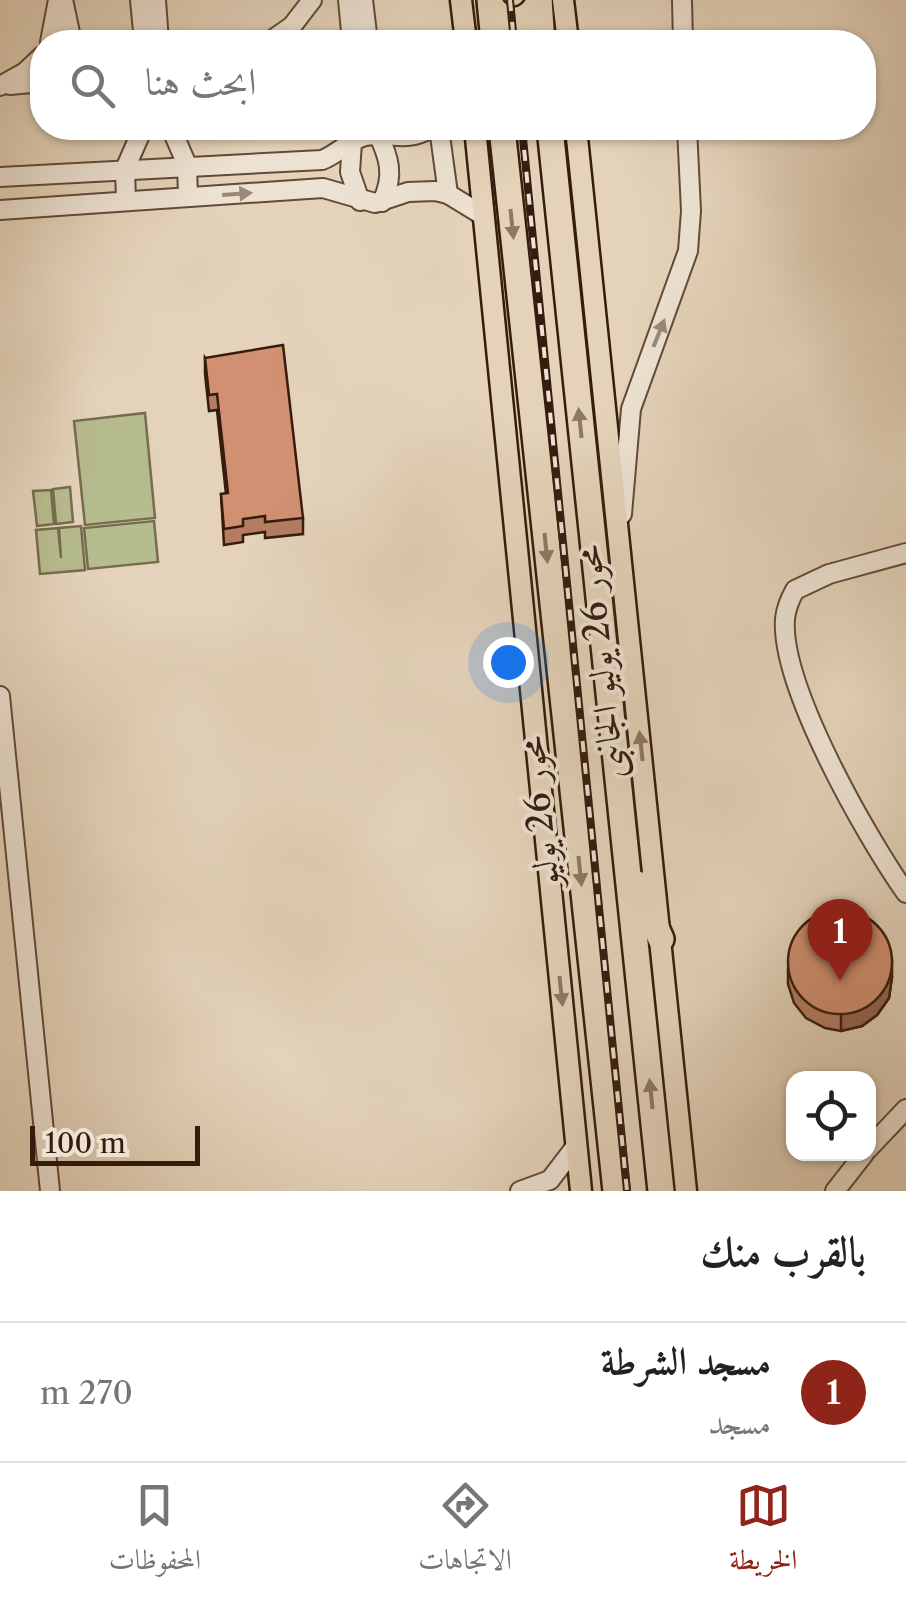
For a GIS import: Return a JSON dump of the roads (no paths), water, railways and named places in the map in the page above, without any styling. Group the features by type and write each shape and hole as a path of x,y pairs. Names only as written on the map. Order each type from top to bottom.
{"highway":[{"path":"491,4 499,16 517,21 547,1"},
{"path":"543,30 547,1"},
{"path":"491,4 493,30"},
{"name":"محور 26 يوليو","path":"509,140 616,1191"},
{"path":"548,140 661,1191"},
{"path":"626,860 661,939"},
{"path":"598,1191 595,1126 605,1087"}],"main road":[{"path":"461,0 465,30"},
{"path":"547,1 562,30"},
{"name":"محور 26 يوليو الجانبى","path":"476,140 582,1191"},
{"name":"محور 26 يوليو الجانبى","path":"577,140 686,1191"}],"street":[{"path":"54,30 61,0"},
{"path":"61,0 69,30"},
{"path":"140,0 143,30"},
{"path":"156,0 158,30"},
{"path":"286,30 312,0"},
{"path":"348,0 357,30"},
{"path":"361,30 363,0"},
{"path":"682,0 682,30"},
{"path":"0,86 30,74"},
{"path":"126,202 125,169 138,140"},
{"path":"176,140 186,165 188,197"},
{"path":"0,177 322,160 354,140"},
{"path":"360,201 350,172 362,140"},
{"path":"371,140 388,156 390,179 382,202"},
{"path":"441,140 448,194"},
{"path":"620,529 631,409 688,251 692,210 688,140"},
{"path":"322,160 323,188"},
{"path":"0,210 323,188 360,201 382,202 421,190 448,194 484,216"},
{"path":"906,553 810,580 795,590 784,622 794,674 812,723 878,850 906,894"},
{"path":"0,696 4,773 50,1191"},
{"path":"876,1141 906,1110"},
{"path":"520,1191 550,1186 576,1146"},
{"path":"835,1191 858,1161"}],"railway":[{"path":"510,0 513,30"},
{"path":"523,140 627,1191"}],"place":[{"name":"مسجد الشرطة","path":"840,981"}]}
